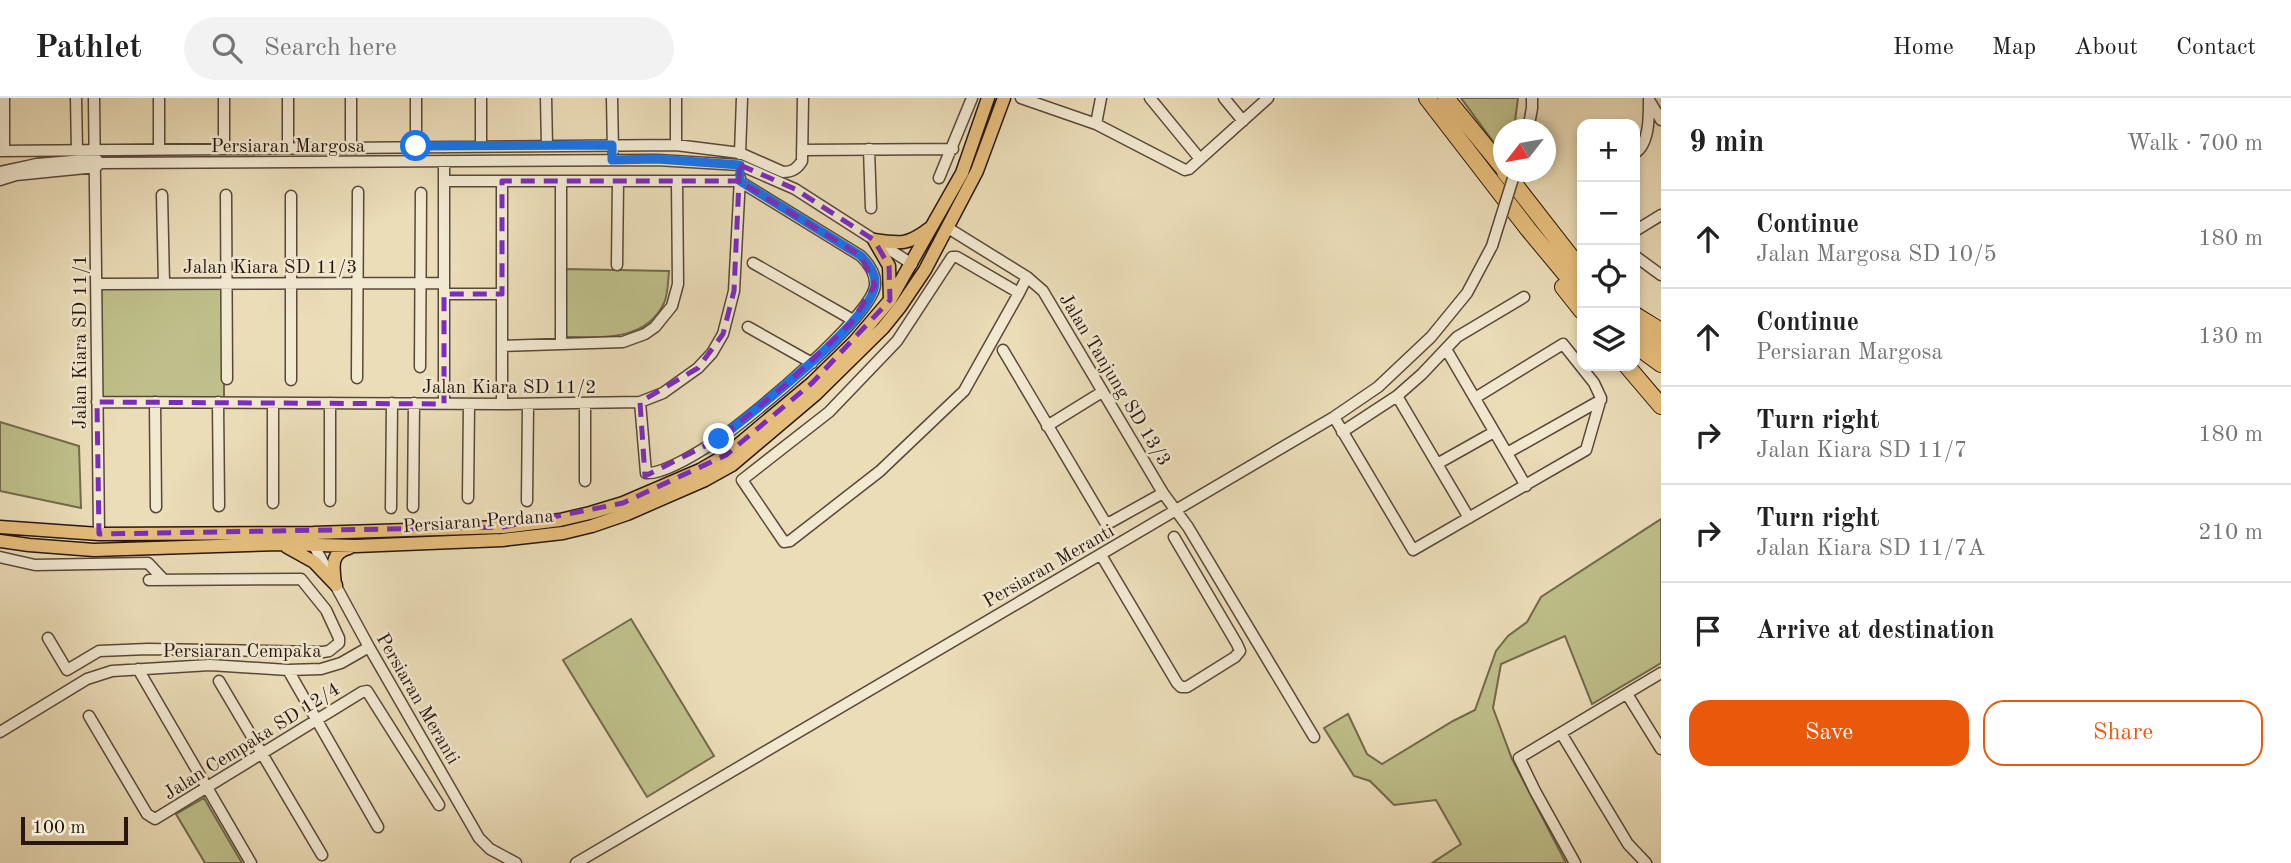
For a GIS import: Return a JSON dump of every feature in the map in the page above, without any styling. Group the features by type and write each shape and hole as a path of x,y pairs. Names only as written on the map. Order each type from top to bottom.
{"highway":[{"path":"1427,98 1577,288"},
{"path":"1446,98 1493,156"},
{"path":"1513,182 1577,265"},
{"path":"1554,261 1560,284 1580,308"},
{"path":"1640,317 1661,331"},
{"path":"1640,332 1661,347"},
{"path":"1640,349 1661,364"},
{"path":"1631,371 1661,405"}],"main road":[{"name":"Persiaran Perdana","path":"0,541 94,550 280,544 313,539 356,546 502,540 563,533 627,514 705,480 732,465 816,394 883,328 912,264 962,173 988,98"},
{"name":"Persiaran Perdana","path":"0,527 99,534 313,539 503,527 560,520 623,502 700,470 726,455 812,383 895,304 925,270 980,163 1004,98"},
{"path":"874,240 900,244 909,242 933,226"},
{"path":"912,264 921,261 945,232"},
{"path":"874,240 889,266 895,304"},
{"path":"280,544 314,562 336,585"},
{"path":"336,585 333,561 337,553 356,546"}],"street":[{"path":"4,98 2,166 77,149 96,160 159,149 676,145 783,172 794,170 802,156 803,98"},
{"path":"76,98 77,149"},
{"name":"Jalan Kiara SD 11/1","path":"94,98 99,534"},
{"path":"159,98 159,149"},
{"path":"224,98 224,148"},
{"path":"288,98 288,147"},
{"path":"351,98 351,147"},
{"path":"416,98 416,146"},
{"path":"481,98 481,146"},
{"path":"546,98 547,146"},
{"path":"612,98 612,160"},
{"path":"676,98 676,145"},
{"name":"Jalan Kiara SD 11/2","path":"97,402 528,404 640,402 663,393 698,368 712,353 723,334 734,291 742,98"},
{"path":"939,178 972,98"},
{"path":"1096,124 1101,98"},
{"path":"1150,98 1200,159"},
{"path":"1224,98 1243,121"},
{"path":"1026,99 1096,124 1185,170 1268,98"},
{"path":"1530,119 1532,98"},
{"path":"1649,99 1661,120"},
{"path":"1640,149 1647,130 1649,99"},
{"path":"802,156 869,149 953,149"},
{"path":"869,149 871,208"},
{"name":"Persiaran Margosa","path":"2,166 96,160 740,159 795,189 912,264"},
{"path":"444,161 444,404"},
{"path":"444,181 740,181 861,256 873,272 875,285 870,297 853,320 812,363 719,439 676,464 652,473 646,473 640,402"},
{"path":"502,181 502,404"},
{"path":"561,181 561,342"},
{"path":"617,265 618,181"},
{"path":"502,346 629,341 645,334 664,318 676,296 678,284 677,181"},
{"name":"Persiaran Meranti","path":"576,863 1334,417 1378,387 1431,337 1467,293 1492,246 1512,182"},
{"path":"357,378 358,192"},
{"path":"420,367 421,193"},
{"path":"162,195 164,284"},
{"path":"226,195 227,379"},
{"path":"290,196 291,380"},
{"path":"1640,228 1661,215"},
{"name":"Jalan Tanjung SD 13/3","path":"945,232 1027,277 1047,297 1163,493 1194,537 1314,737"},
{"path":"742,480 829,412 897,341 952,257 957,257 1019,293"},
{"path":"1640,260 1661,275"},
{"path":"753,263 853,320"},
{"path":"732,465 783,540 790,541 880,471 964,391 1027,277"},
{"name":"Jalan Kiara SD 11/3","path":"97,284 420,282 444,288 502,294"},
{"path":"1342,432 1397,396 1457,337 1524,297"},
{"path":"748,327 812,363"},
{"path":"1334,417 1413,550 1586,450 1601,400 1599,390 1563,345 1475,398"},
{"path":"1447,349 1526,486"},
{"path":"1003,350 1105,522 1111,522 1163,493"},
{"path":"1047,426 1102,392"},
{"path":"1397,396 1469,519"},
{"path":"1507,453 1601,400"},
{"path":"155,402 156,507"},
{"path":"218,402 219,506"},
{"path":"273,403 273,503"},
{"path":"330,403 330,501"},
{"path":"391,508 392,403"},
{"path":"413,507 414,403"},
{"path":"585,403 585,481"},
{"path":"468,498 469,404"},
{"path":"527,501 528,404"},
{"path":"1437,464 1494,432"},
{"path":"31,530 40,546 41,564"},
{"path":"1101,555 1181,687 1187,687 1235,657 1240,651 1174,537"},
{"name":"Persiaran Meranti","path":"313,539 369,647 479,838 489,849 516,863"},
{"path":"0,557 41,564 148,564 163,579"},
{"path":"48,638 67,670 99,651 323,652 339,643 327,610 301,579 149,580"},
{"name":"Persiaran Cempaka","path":"0,732 88,679 112,671 210,665 288,670 332,667 369,647"},
{"path":"208,650 210,665"},
{"path":"138,669 251,863"},
{"path":"288,670 378,827"},
{"path":"1575,863 1519,758 1661,673"},
{"path":"219,681 322,855"},
{"name":"Jalan Cempaka SD 12/4","path":"89,716 147,814 153,819 362,692 367,691 392,730"},
{"path":"1626,694 1661,749"},
{"path":"411,719 392,730 439,805"},
{"path":"1561,733 1628,844 1646,863"}],"highlighted area":[{"path":"740,165 795,189 874,240 889,266 890,300 812,383 726,455 623,503 503,527 99,534 97,402 444,404 444,294 502,294 502,181 739,181","holes":["739,181 861,256 875,285 851,323 788,383 719,439 645,476 640,402 698,368 723,334 734,291"]}],"green space":[{"path":"1461,98 1518,98 1515,119 1493,119 1493,141"},
{"path":"566,269 669,271 668,288 656,316 634,331 608,337 566,337"},
{"path":"99,286 224,286 224,400 100,400"},
{"path":"0,422 79,446 81,508 0,491"},
{"path":"1661,519 1661,663 1592,704 1565,636 1501,664 1493,708 1512,759 1566,863 1432,863 1461,844 1436,800 1394,805 1370,781 1354,776 1324,728 1348,714 1367,754 1382,764 1475,710 1496,651 1508,636 1527,622 1541,597"},
{"path":"631,619 714,756 647,797 563,660"},
{"path":"204,798 242,863 205,863 176,814"}],"route":[{"path":"416,146 612,145 612,160 657,159 740,165 740,181 867,261 873,272 875,285 870,297 853,320 812,363 719,439"}]}
